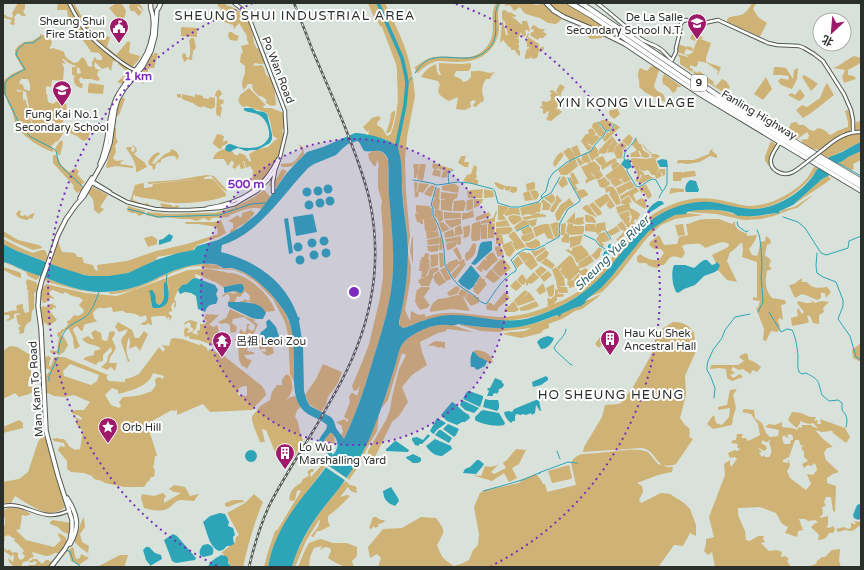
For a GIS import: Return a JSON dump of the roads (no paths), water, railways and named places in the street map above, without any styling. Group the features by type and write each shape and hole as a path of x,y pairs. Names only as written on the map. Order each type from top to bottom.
{"highway":[{"name":"Fanling Highway","path":"570,3 592,16 712,97 818,160"},
{"name":"Fanling Highway","path":"581,3 723,99 861,186"},
{"name":"Fanling Highway","path":"835,171 861,180"}],"main road":[{"path":"546,3 554,11 564,17 626,44 701,95 780,142 818,160 861,191"},
{"path":"91,182 102,165 110,143 114,112 118,99 124,89 142,68 151,51 155,36 157,10 160,4"},
{"path":"150,5 153,10 157,10"},
{"path":"91,182 104,154 115,100 119,92 147,54 152,39 154,22 150,5"},
{"name":"Man Kam To Road","path":"51,567 64,549 70,537 72,517 71,509 58,476 46,424 41,328 38,306 39,292 58,235 66,219 91,182"}],"street":[{"path":"69,3 80,23 98,43 127,66 134,70 138,68"},
{"name":"Po Wan Road","path":"91,182 127,202 138,205 155,209 197,210 220,208 235,204 257,191 268,180 278,164 282,150 286,129 285,116 283,106 248,15 234,3"},
{"path":"597,3 633,33 648,44 653,44 672,60 676,52 681,24 686,20 704,24 718,20 768,43 798,46 809,51 819,57 847,99 852,116 853,132"},
{"path":"127,66 131,73 131,77"},
{"path":"780,142 771,159 772,166 780,173 788,174 804,165 837,138 853,132 861,132"},
{"name":"Po Wan Road","path":"197,210 234,202 255,190 270,174 282,150"},
{"path":"273,192 275,170"},
{"path":"3,506 19,506 36,513 47,515 56,515 71,509"}],"water":[{"path":"244,108 252,108 267,114 272,139 270,143 257,150 246,151 238,148 228,152 225,149 229,144 243,148 252,148 264,144 269,137 269,130 263,118 257,114 244,110"},
{"path":"355,133 371,135 390,141 399,150 408,249 406,286 399,322 399,325 403,328 425,320 452,315 512,320 533,317 545,313 567,303 586,290 604,274 644,226 664,212 695,202 710,202 752,209 778,204 803,187 820,165 828,158 861,142 861,151 837,163 828,176 822,179 793,205 780,211 778,214 738,216 734,213 721,210 699,210 687,212 686,214 675,215 667,219 649,231 612,276 602,287 586,300 585,303 561,314 560,317 557,315 527,325 508,328 489,328 458,324 436,325 421,330 408,338 400,350 378,418 368,442 357,462 312,524 300,545 292,567 268,567 270,556 283,525 329,462 329,456 319,444 320,437 326,430 327,425 305,412 297,400 294,378 294,348 291,326 286,314 276,300 263,286 248,275 232,268 223,268 214,264 200,264 186,267 170,272 139,286 127,289 94,292 66,286 3,262 3,244 17,251 84,275 109,276 128,273 156,260 194,250 197,246 218,240 241,227 257,214 286,174 307,152 323,147","holes":["357,141 364,151 380,151 386,155 388,159 393,241 393,269 389,302 381,335 361,398 344,439 336,428 331,417 310,406 307,401 304,391 303,345 299,321 300,318 298,317 293,304 286,293 278,283 258,267 221,252 222,245 235,240 259,223 308,168 336,155 348,144","330,433 332,433 337,441 337,449 333,455 329,447 324,442"]},
{"path":"629,159 632,167 628,169 621,164 624,160"},
{"path":"662,159 667,160 668,167 660,167 657,161"},
{"path":"690,180 696,181 699,190 698,192 686,192 685,189 687,183"},
{"path":"328,184 333,189 328,194 323,189"},
{"path":"318,186 323,191 318,196 313,191"},
{"path":"307,187 312,192 307,197 302,192"},
{"path":"330,196 335,201 330,206 325,201"},
{"path":"320,198 325,203 320,208 315,203"},
{"path":"309,200 314,205 309,210 304,205"},
{"path":"658,201 662,201 664,204 647,213 650,207"},
{"path":"313,214 317,232 296,236 293,217"},
{"path":"288,218 293,253 289,254 284,219"},
{"path":"169,234 173,236 171,241 159,245 159,240 163,239"},
{"path":"324,236 329,241 324,246 319,241"},
{"path":"312,238 317,243 312,248 307,243"},
{"path":"491,241 492,250 475,265 471,264 477,256 480,244 482,242"},
{"path":"298,242 303,247 298,252 293,247"},
{"path":"608,245 614,245 615,247 610,251 606,258 603,256 604,252 608,249"},
{"path":"326,248 331,253 326,258 321,253"},
{"path":"314,250 319,255 314,260 309,255"},
{"path":"300,255 305,260 300,265 295,260"},
{"path":"704,260 707,260 712,265 717,262 720,265 718,270 704,276 695,285 678,293 676,292 672,278 674,265 685,265 694,268"},
{"path":"471,265 480,276 473,287 469,290 458,281"},
{"path":"196,278 215,285 218,290 216,294 218,299 216,304 209,306 205,312 198,309 196,296 185,292 180,294 178,290 182,285 187,284 192,279"},
{"path":"167,282 169,292 168,301 159,308 153,308 149,291 152,290 154,292 156,296 156,303 159,305 164,298 164,283"},
{"path":"242,284 244,288 242,293 235,291 224,292 224,287"},
{"path":"228,302 255,304 266,313 263,319 252,318 228,306"},
{"path":"269,319 276,327 279,336 277,340 272,342 269,342 260,334 267,327 266,322"},
{"path":"548,336 554,338 551,344 541,349 537,342"},
{"path":"473,351 479,357 487,361 485,366 477,370 474,367 471,367 470,359"},
{"path":"546,376 548,380 541,385 533,387 532,382"},
{"path":"495,378 502,381 504,384 503,387 498,390 499,391 497,394 487,396 489,391 487,389 490,388"},
{"path":"468,391 483,396 480,407 463,399"},
{"path":"485,399 498,400 499,408 497,411 483,407"},
{"path":"462,400 479,408 474,413 465,410 460,405"},
{"path":"539,400 541,411 536,405 535,413 532,415 531,413 526,415 516,414 515,421 511,423 508,421 504,412 512,412 514,409"},
{"path":"452,402 469,415 470,418 457,425 447,421 441,415"},
{"path":"483,410 499,413 505,423 504,425 489,425 475,420 475,417"},
{"path":"437,418 446,423 434,434 430,431"},
{"path":"448,424 459,429 454,437 443,429"},
{"path":"439,430 452,438 449,443 435,435"},
{"path":"428,434 430,436 422,444 419,444 419,446 415,445 412,440 412,438 417,437 423,440"},
{"path":"435,439 451,446 452,449 442,456 433,453 426,446"},
{"path":"396,441 409,450 408,452 386,451 386,449 393,442"},
{"path":"249,450 253,450 257,456 253,462 249,462 245,458 245,454"},
{"path":"413,454 421,458 421,461 418,463 413,463 406,458"},
{"path":"477,460 484,464 476,474 463,473 465,469 470,467"},
{"path":"391,487 399,501 395,506 386,501 383,494 383,491"},
{"path":"857,505 861,505 861,518 858,520 854,518 853,515"},
{"path":"220,513 225,514 229,522 228,526 233,528 235,535 233,537 234,544 219,551 213,546 203,522 210,516"},
{"path":"173,534 177,536 196,558 195,560 176,563 172,561 164,540"},
{"path":"208,544 213,548 213,553 212,555 203,557 200,555 200,550 203,545"},
{"path":"146,547 149,547 155,553 161,555 162,559 150,566 146,560 143,550"},
{"path":"221,555 228,558 228,563 231,566 208,567 212,561"}],"waterway":[{"path":"378,3 402,58 407,84 405,105 396,149"},
{"path":"415,73 419,67 428,60 444,57 476,57 483,53 490,47 495,36 495,14 499,3"},
{"path":"41,37 33,43 25,43 18,49 16,54 25,69 9,78 5,83 5,94 21,127 31,137 54,149 56,151 59,164 83,187"},
{"path":"407,84 412,77"},
{"path":"542,198 541,196 546,191 549,179 553,173 567,162 591,151 604,135 606,131 598,122"},
{"path":"607,131 611,130 614,124"},
{"path":"625,160 625,152 636,138"},
{"path":"838,163 861,176"},
{"path":"659,198 667,184 667,167"},
{"path":"627,169 636,186 639,187 653,179 656,180 662,191"},
{"path":"449,183 448,177 453,170"},
{"path":"494,190 498,203 511,207 519,207 538,202 551,193 560,177"},
{"path":"546,244 559,237 560,223 568,209 580,200 568,178"},
{"path":"413,180 437,185 457,182 470,183 493,189"},
{"path":"436,187 431,205 433,208 433,216 437,222 443,241 444,249"},
{"path":"128,209 158,217 219,215 251,204 267,203"},
{"path":"783,217 798,222 805,228 821,253 826,255 848,248 849,241 861,236"},
{"path":"737,222 738,226 746,232 748,231"},
{"path":"517,231 529,225"},
{"path":"757,230 760,237 763,302 758,312"},
{"name":"Sheung Yue River","path":"606,231 611,239"},
{"name":"Sheung Yue River","path":"584,235 595,240 605,249"},
{"path":"444,250 445,265 452,278 458,285 486,304 503,281 516,271 516,268 511,260 525,249 534,250 545,245"},
{"path":"817,253 817,273 836,282 843,300 843,306 838,319 850,336 856,357 861,360"},
{"path":"166,283 167,274"},
{"path":"58,354 63,334 71,325 90,312 99,292"},
{"path":"769,312 781,332 787,329 792,330 797,346 799,372 802,374 806,373 814,378 819,384 822,395 829,401 838,400 842,403 842,410 847,418 846,427"},
{"path":"714,398 715,388 707,370 708,361 713,350 722,338 725,330 735,317 750,314"},
{"path":"566,329 565,334 554,348 572,365"},
{"path":"49,381 49,376 58,357"},
{"path":"557,451 560,459"},
{"path":"539,474 568,462 577,463"},
{"path":"483,491 525,479 541,472"},
{"path":"67,551 70,551 73,561 80,566"}],"railway":[{"path":"249,567 269,506 330,401 357,348 365,324 374,277 374,228 365,181 343,122 294,3"}],"place":[{"name":"De La Salle Secondary School N.T.","path":"697,40"},
{"name":"Sheung Shui Fire Station","path":"119,44"},
{"name":"Fung Kai No.1 Secondary School","path":"62,107"},
{"name":"Hau Ku Shek Ancestral Hall","path":"610,356"},
{"name":"呂祖 Leoi Zou","path":"222,358"},
{"name":"Orb Hill","path":"108,444"},
{"name":"Lo Wu Marshalling Yard","path":"285,470"}],"district":[{"name":"SHEUNG SHUI INDUSTRIAL AREA","path":"295,16"},
{"name":"YIN KONG VILLAGE","path":"626,103"},
{"name":"HO SHEUNG HEUNG","path":"611,395"}]}
